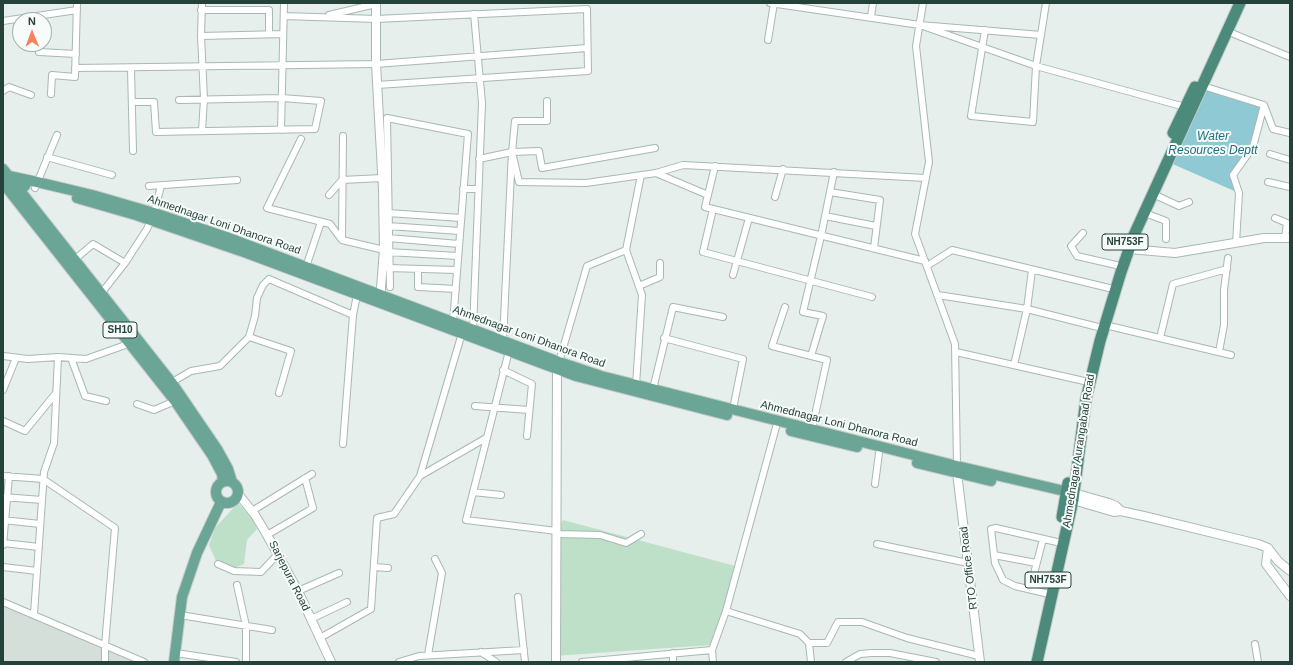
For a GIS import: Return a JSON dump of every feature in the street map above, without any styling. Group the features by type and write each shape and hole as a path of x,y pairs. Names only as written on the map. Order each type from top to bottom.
{"highway":[{"name":"NH753F","path":"1030,662 1069,495 1084,381 1101,326 1109,288 1116,265 1129,232 1185,107 1234,3"},
{"name":"Ahmednagar Aurangabad Road","path":"1037,662 1101,326 1129,249 1153,194 1229,32 1240,3"}],"main road":[{"name":"Ahmednagar Loni Dhanora Road","path":"6,179 106,198 357,295 380,299 473,329 502,340 597,383 879,453 1069,495"},
{"name":"Ahmednagar Loni Dhanora Road","path":"6,179 98,297 131,343 168,385 175,401 212,455 228,482"},
{"name":"Ahmednagar Loni Dhanora Road","path":"152,216 306,267 508,351 558,366 812,429 957,470"},
{"name":"Ahmednagar Loni Dhanora Road","path":"98,297 124,321 168,385 221,454 228,469 228,482"},
{"path":"228,482 239,489 239,495 232,503 221,502 218,498 216,489 228,482"},
{"path":"175,658 182,597 197,553 221,502"}],"street":[{"path":"51,94 52,75 75,77 77,3"},
{"path":"202,3 201,36 204,68 202,131"},
{"path":"281,130 284,3"},
{"path":"322,17 376,3 377,85 386,251 390,288"},
{"path":"770,3 920,25 1041,35"},
{"path":"768,40 774,3"},
{"path":"871,17 873,3"},
{"path":"923,3 916,46 925,112 929,162 915,234 956,344 957,470"},
{"path":"985,30 971,116 1033,122 1036,66 1046,3"},
{"path":"284,16 376,19 586,9 588,70 377,85"},
{"path":"3,21 76,10"},
{"path":"201,10 269,10 269,34"},
{"path":"473,329 482,103 474,14"},
{"path":"920,25 1036,66 1185,107"},
{"path":"1229,32 1290,57"},
{"path":"201,36 283,34"},
{"path":"75,68 131,69 376,64 587,48"},
{"path":"39,52 76,54"},
{"path":"131,69 133,151"},
{"path":"1203,86 1264,104"},
{"path":"3,91 9,87 31,95"},
{"path":"132,102 154,102 156,132 315,129 321,101 282,98 179,100"},
{"path":"502,340 515,121 547,121 547,101"},
{"path":"1264,104 1273,128 1290,133"},
{"path":"1236,243 1239,193 1233,175 1253,146 1264,104"},
{"path":"380,299 388,238 387,118 468,134 453,322"},
{"path":"36,185 57,135"},
{"path":"342,240 343,136"},
{"path":"301,139 267,208 330,224 342,240 386,251 458,256"},
{"path":"479,158 512,152 539,151 542,168 655,148"},
{"path":"512,152 519,182 586,183 656,173 683,165 783,169 926,178"},
{"path":"1270,154 1290,160"},
{"path":"47,157 112,175"},
{"path":"716,166 705,207 874,248 926,263 952,250 1109,288"},
{"path":"775,197 783,169"},
{"path":"811,356 823,316 803,312 822,236 834,172"},
{"path":"656,173 708,196"},
{"path":"636,385 642,295 626,250 641,175"},
{"path":"329,195 342,180 382,178"},
{"path":"150,186 237,180"},
{"path":"1268,182 1290,186"},
{"path":"98,297 124,263 147,229 161,186"},
{"path":"463,189 478,189"},
{"path":"830,192 880,200 874,248"},
{"path":"1153,194 1179,206 1189,202"},
{"path":"714,209 703,252 872,297"},
{"path":"388,213 461,218"},
{"path":"1145,213 1166,221 1166,239"},
{"path":"825,216 876,226"},
{"path":"733,275 749,218"},
{"path":"1129,249 1175,252 1264,238 1287,238 1287,223 1275,218"},
{"path":"306,267 321,222"},
{"path":"388,226 460,231"},
{"path":"1083,234 1071,246 1077,256 1116,265"},
{"path":"388,238 459,244"},
{"path":"71,263 93,244 124,263"},
{"path":"556,662 558,366 587,266 626,250"},
{"path":"1219,352 1224,325 1224,290 1228,258"},
{"path":"639,286 660,276 660,263"},
{"path":"388,268 457,270"},
{"path":"418,268 418,287 456,289"},
{"path":"1160,338 1173,284 1227,269"},
{"path":"1014,365 1027,308 1032,270"},
{"path":"168,385 191,371 220,366 250,337 255,316 257,298 263,285 269,278 353,315"},
{"path":"343,444 353,315 357,295"},
{"path":"938,295 1027,308 1231,355"},
{"path":"653,389 664,338 673,307 723,317"},
{"path":"785,307 772,346 827,360 812,429"},
{"path":"320,638 371,609 377,518 394,514 420,476 462,333"},
{"path":"250,337 291,351 279,393"},
{"path":"664,338 743,359 733,410"},
{"path":"3,356 28,359 58,357 86,359 131,343"},
{"path":"508,351 466,520 557,532 600,535 626,543 641,534"},
{"path":"956,352 1084,381"},
{"path":"34,614 43,479 54,443 58,357"},
{"path":"3,390 16,358"},
{"path":"71,358 85,396 106,401"},
{"path":"503,370 532,384 527,436"},
{"path":"3,421 25,431 56,393"},
{"path":"137,404 154,410 175,401"},
{"path":"475,406 494,409 529,410"},
{"path":"713,662 712,650 726,611 776,428"},
{"path":"420,476 486,438"},
{"path":"875,484 879,453"},
{"name":"RTO Office Road","path":"957,470 979,659"},
{"path":"252,511 312,474"},
{"path":"39,546 3,543 6,476 43,479 115,528 105,645 105,662"},
{"path":"267,535 313,508 306,478"},
{"path":"473,492 501,495"},
{"name":"Sarjepura Road","path":"239,495 252,511 278,554 298,591 331,662"},
{"path":"1069,495 1116,506 1120,511 1268,548 1290,571"},
{"path":"5,498 42,500"},
{"path":"4,520 40,524"},
{"path":"1046,593 1008,584 1003,580 994,564 991,529 996,528 1057,542"},
{"path":"1030,589 1043,539"},
{"path":"877,544 968,564"},
{"path":"1268,548 1266,564 1290,596"},
{"path":"218,564 234,571 262,572 278,554"},
{"path":"994,555 1036,563"},
{"path":"428,655 442,573 435,559"},
{"path":"3,567 37,570"},
{"path":"374,567 388,568"},
{"path":"298,591 339,573"},
{"path":"237,585 246,626 246,662"},
{"path":"518,597 525,662"},
{"path":"3,602 144,662"},
{"path":"311,619 347,602"},
{"path":"726,611 800,634 809,643 811,662"},
{"path":"180,615 272,630"},
{"path":"809,643 827,643 838,622 862,622 906,638 979,659"},
{"path":"1256,644 1258,662"},
{"path":"399,662 428,655 524,650"},
{"path":"582,662 631,660 712,650"},
{"path":"481,652 496,662"},
{"path":"846,662 860,654 872,653 890,653 936,662"},
{"path":"672,654 673,662"},
{"path":"175,658 236,662"}],"shaded area":[{"path":"3,602 144,662 3,662"}],"green space":[{"path":"238,503 253,520 257,529 247,540 244,564 234,568 216,561 209,545 215,528"},
{"path":"563,520 739,567 711,645 554,656 557,531"}],"water":[{"name":"Water Resources Deptt","path":"1203,86 1264,105 1242,164 1233,175 1239,193 1168,162"}]}
